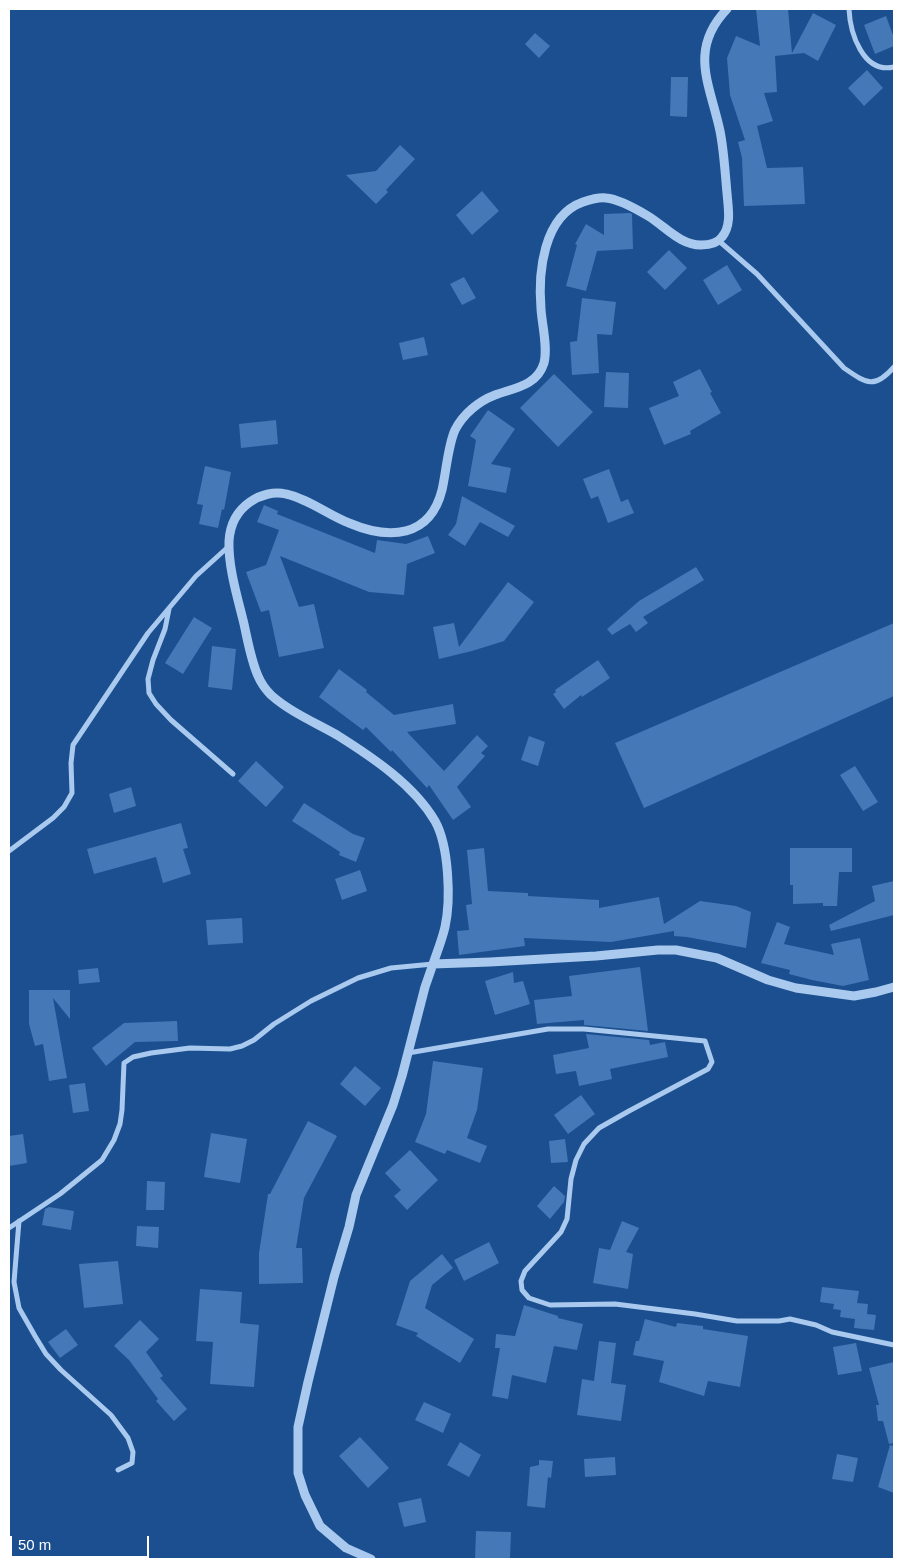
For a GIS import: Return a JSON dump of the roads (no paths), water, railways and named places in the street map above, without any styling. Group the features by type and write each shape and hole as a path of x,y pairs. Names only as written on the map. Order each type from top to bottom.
{"street":[{"path":"371,1559 346,1548 320,1526 305,1496 298,1473 298,1427 310,1372 356,1195 393,1105 425,987 445,928 448,905 447,875 443,846 436,824 424,805 388,770 368,755 286,706 270,694 260,681 254,666 234,579 228,546 230,533 235,517 243,508 252,500 273,493 293,496 350,524 376,532 391,534 410,530 421,525 433,512 441,495 454,432 463,418 475,406 493,396 521,388 535,378 544,364 545,346 541,303 543,257 548,240 557,224 569,210 584,201 606,198 628,205 650,217 690,245 708,245 719,241 725,233 729,216 721,137 705,78 704,54 708,36 718,19 727,9"},
{"path":"849,9 849,18 858,46 871,64 886,68 894,66"},
{"path":"719,241 757,274 844,368 859,378 870,382 881,380 894,367"},
{"path":"9,851 53,818 64,807 72,793 71,763 73,745 148,634 196,576 228,546"},
{"path":"169,609 165,629 153,660 148,680 149,693 156,704 172,720 233,774"},
{"path":"9,1228 60,1194 102,1160 114,1140 120,1124 124,1063 133,1057 190,1048 230,1050 242,1046 254,1040 274,1024 311,1001 358,978 391,968 676,950 717,958 768,980 796,988 854,996 894,987"},
{"path":"408,1053 548,1029 584,1029 705,1041 712,1062 708,1069 599,1128 584,1144 576,1160 571,1179 567,1219 561,1232 525,1271 520,1281 522,1290 530,1298 550,1305 615,1304 737,1321 779,1321 790,1319 816,1325 832,1332 894,1345"},
{"path":"20,1221 14,1282 20,1308 46,1354 111,1415 128,1438 133,1452 132,1463 118,1470"}]}
